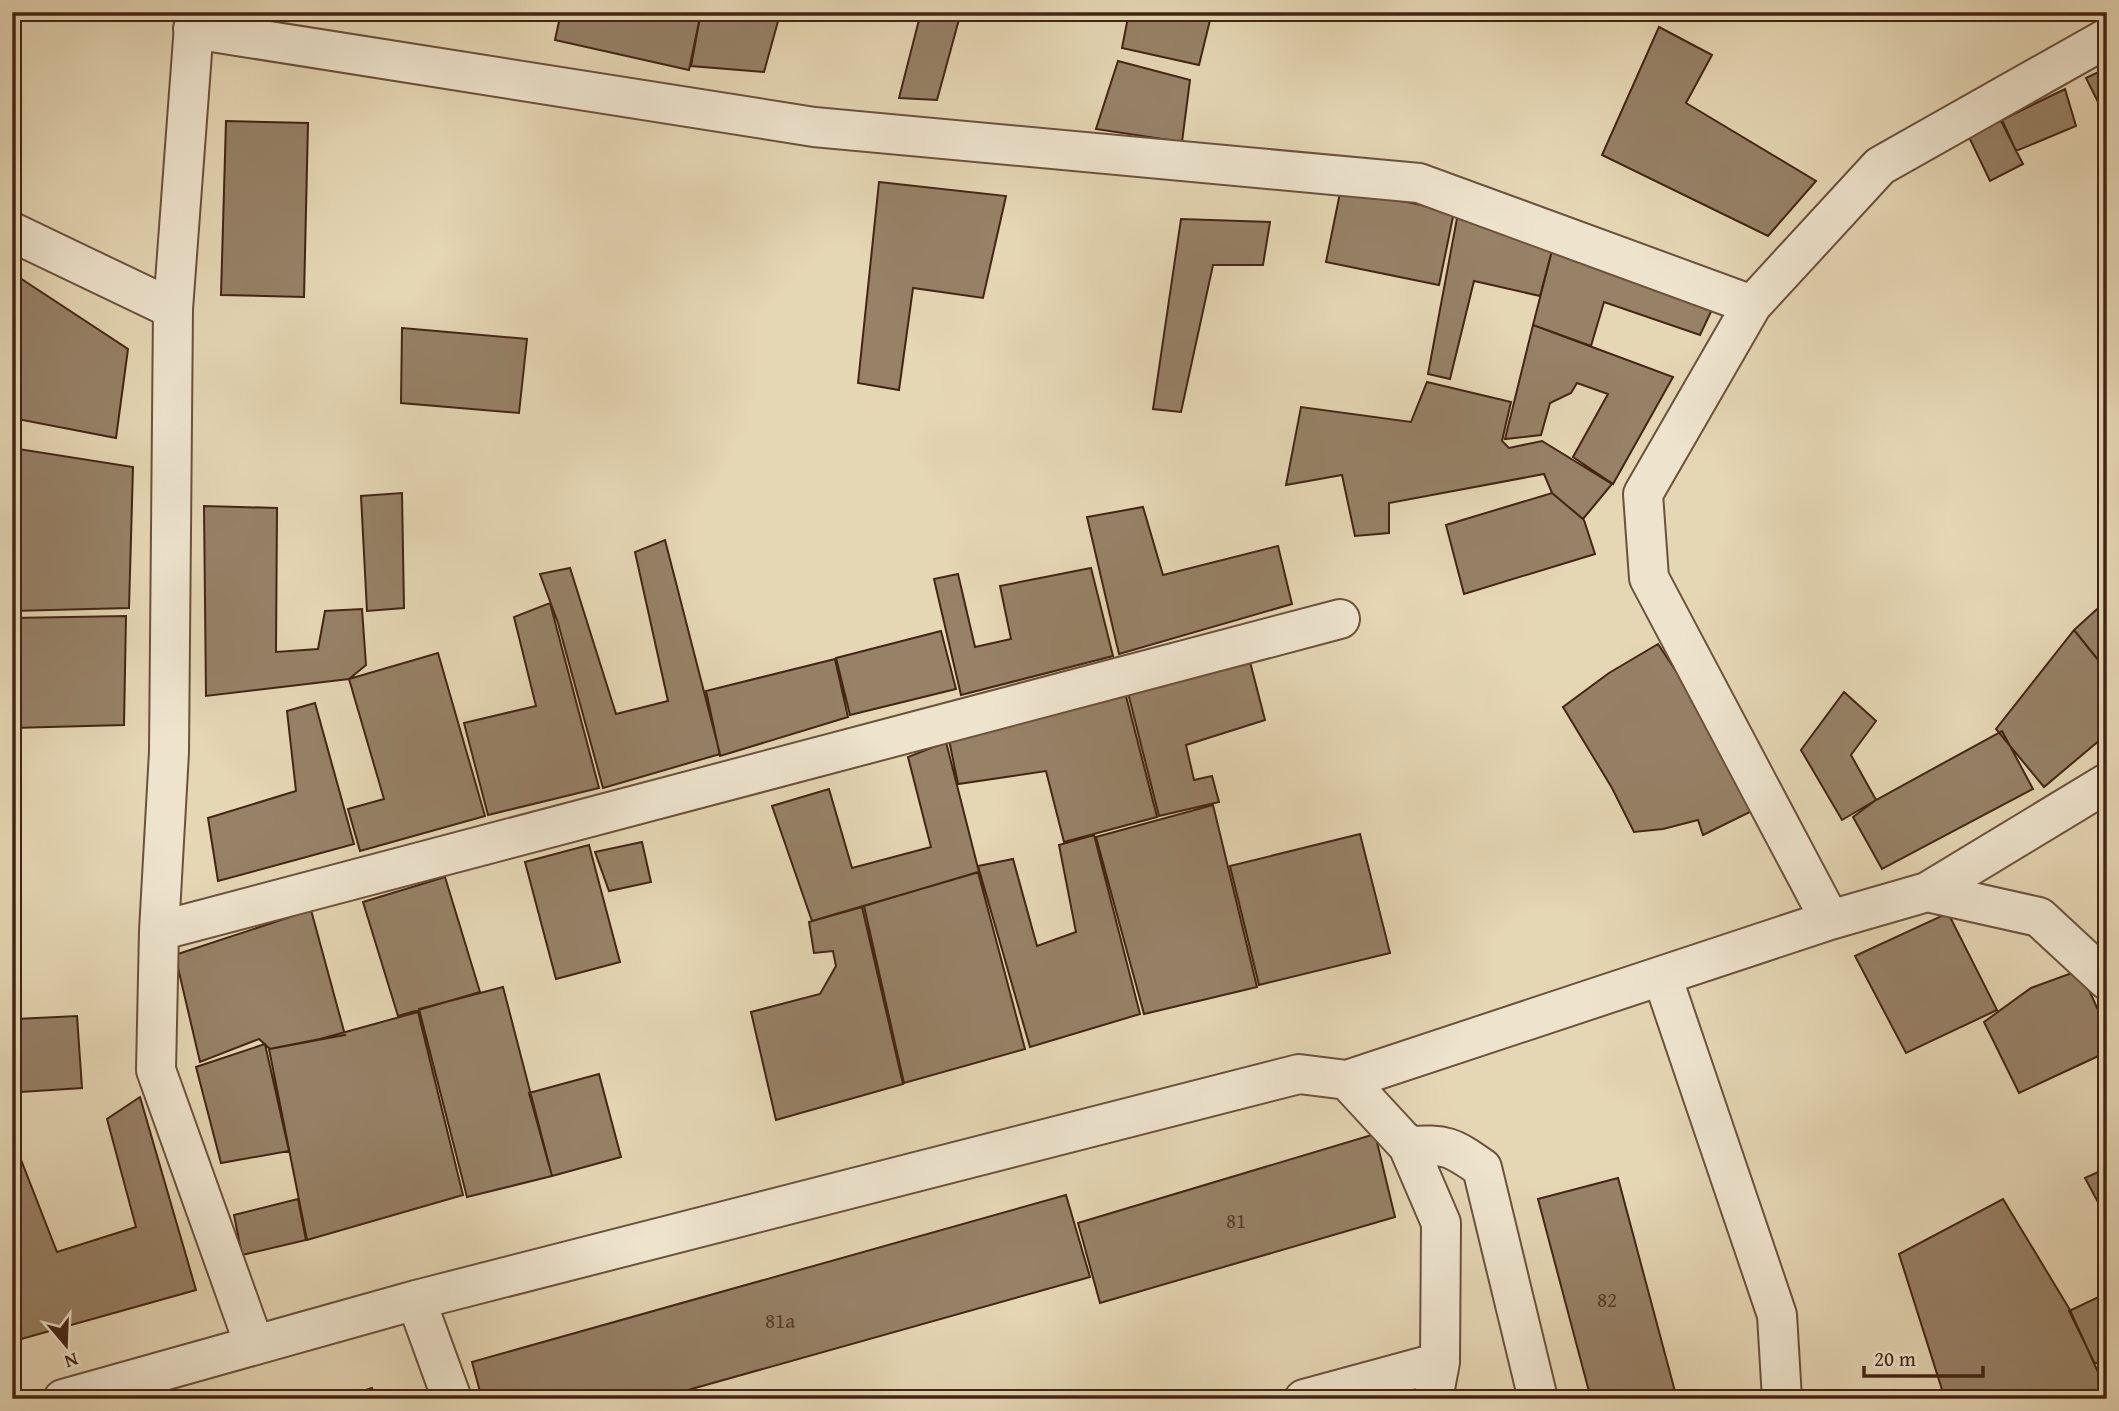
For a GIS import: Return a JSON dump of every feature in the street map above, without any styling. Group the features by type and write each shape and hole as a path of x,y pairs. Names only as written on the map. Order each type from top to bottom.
{"street":[{"path":"254,1344 156,1070 159,931 169,752 173,309 194,20 814,127 1419,183 1752,305"},
{"path":"1830,920 1649,578 1643,494 1752,305 1880,166 2107,38"},
{"path":"12,232 173,309"},
{"path":"159,931 1340,619"},
{"path":"63,1399 416,1300 1298,1074 1347,1080 1830,920 1927,892 2107,783"},
{"path":"1927,892 2039,917 2107,980"},
{"path":"1662,976 1777,1315 1782,1399"},
{"path":"1347,1080 1408,1146 1441,1223 1440,1362 1433,1399"},
{"path":"1408,1146 1436,1144 1457,1151 1482,1168 1538,1399"},
{"path":"416,1300 452,1399"},
{"path":"1304,1399 1440,1362"}],"building":[{"path":"561,12 701,12 689,70 555,40"},
{"path":"701,12 780,14 764,72 691,66"},
{"path":"921,12 961,12 937,100 899,98"},
{"path":"1129,12 1212,12 1199,65 1122,48"},
{"path":"1659,27 1712,55 1686,103 1816,181 1768,236 1602,155"},
{"path":"1118,61 1190,80 1182,142 1096,129"},
{"path":"2107,68 2107,98 2098,102 2086,78"},
{"path":"2065,89 2076,126 2016,151 2002,120"},
{"path":"1999,117 2023,164 1990,181 1967,133"},
{"path":"226,121 308,123 304,297 221,295"},
{"path":"879,182 1006,196 983,298 913,288 899,390 858,383"},
{"path":"1341,188 1454,212 1439,285 1326,262"},
{"path":"1458,213 1555,239 1540,296 1474,281 1450,379 1428,374"},
{"path":"1181,219 1270,222 1263,265 1213,265 1181,412 1153,409"},
{"path":"1555,239 1717,299 1700,335 1604,302 1591,346 1533,325"},
{"path":"20,278 128,349 116,438 12,418 12,329"},
{"path":"1533,325 1673,377 1613,484 1573,457 1608,394 1577,383 1571,393 1550,403 1541,435 1505,439"},
{"path":"402,328 527,339 519,413 401,403"},
{"path":"1427,382 1511,402 1502,441 1509,448 1542,441 1612,484 1583,519 1552,493 1544,474 1389,503 1389,533 1355,536 1342,475 1286,485 1301,407 1411,422"},
{"path":"12,448 133,467 129,608 12,611"},
{"path":"402,493 404,608 367,611 361,496"},
{"path":"1552,493 1584,520 1595,554 1464,594 1446,525"},
{"path":"204,506 277,508 276,652 318,649 325,611 362,609 366,665 349,679 206,696"},
{"path":"1143,507 1163,575 1278,546 1292,604 1119,654 1087,517"},
{"path":"665,540 720,754 603,788 558,623 540,574 570,568 616,714 668,701 635,552"},
{"path":"1091,568 1113,656 961,695 934,579 958,574 975,647 1011,639 1000,586"},
{"path":"2107,600 2107,671 2074,630"},
{"path":"550,603 599,788 488,815 464,723 536,706 514,617"},
{"path":"126,616 124,725 12,728 12,618"},
{"path":"2074,630 2107,671 2107,734 2044,787 1996,729"},
{"path":"941,631 956,689 850,715 836,658"},
{"path":"1658,644 1740,768 1754,810 1703,835 1698,820 1663,829 1634,832 1612,788 1563,707 1609,673"},
{"path":"438,653 485,816 360,851 348,809 384,799 349,679"},
{"path":"1248,654 1265,720 1186,745 1194,780 1212,776 1219,802 1159,816 1128,693"},
{"path":"835,659 848,717 720,756 706,691"},
{"path":"1844,692 1876,721 1851,755 1876,800 1842,820 1801,750"},
{"path":"1126,696 1157,817 1064,842 1046,771 958,784 949,740"},
{"path":"315,703 354,844 218,881 208,818 296,791 287,711"},
{"path":"2002,731 2033,789 1882,869 1853,817 1876,800"},
{"path":"946,742 979,872 812,921 772,806 829,789 852,868 931,847 908,757"},
{"path":"1213,805 1257,987 1144,1014 1096,837"},
{"path":"1360,834 1390,953 1259,985 1230,866"},
{"path":"1094,835 1140,1014 1030,1047 978,866 1013,859 1037,946 1076,932 1059,845"},
{"path":"642,842 651,882 609,891 595,852"},
{"path":"589,845 620,962 556,979 525,862"},
{"path":"978,872 1025,1049 904,1083 864,906"},
{"path":"445,877 480,992 398,1016 363,902"},
{"path":"12,894 17,894 12,1009"},
{"path":"862,907 903,1084 776,1120 751,1012 820,994 836,966 833,951 814,953 809,922"},
{"path":"311,910 345,1035 270,1049 259,1039 200,1062 175,955"},
{"path":"1948,913 1997,1010 1906,1053 1855,956"},
{"path":"2080,970 2107,1030 2107,1052 2019,1093 1984,1022 2031,988"},
{"path":"503,987 552,1176 467,1197 419,1009"},
{"path":"418,1012 463,1195 307,1240 269,1049 320,1039"},
{"path":"77,1016 82,1088 21,1092 16,1019"},
{"path":"265,1044 289,1151 221,1163 196,1067"},
{"path":"599,1074 621,1157 552,1176 529,1093"},
{"path":"140,1097 196,1290 14,1341 12,1143 14,1142 57,1252 136,1227 107,1119"},
{"path":"1375,1134 1395,1217 1100,1303 1078,1223"},
{"path":"2107,1168 2107,1219 2085,1178"},
{"path":"1618,1178 1677,1399 1591,1399 1538,1199"},
{"path":"1066,1195 1090,1277 656,1399 482,1399 472,1362"},
{"path":"298,1199 306,1240 242,1255 234,1215"},
{"path":"2003,1199 2070,1310 2107,1392 2107,1399 1945,1399 1899,1254"},
{"path":"2107,1293 2107,1358 2095,1364 2069,1311"},
{"path":"372,1388 376,1399 336,1399"}]}
